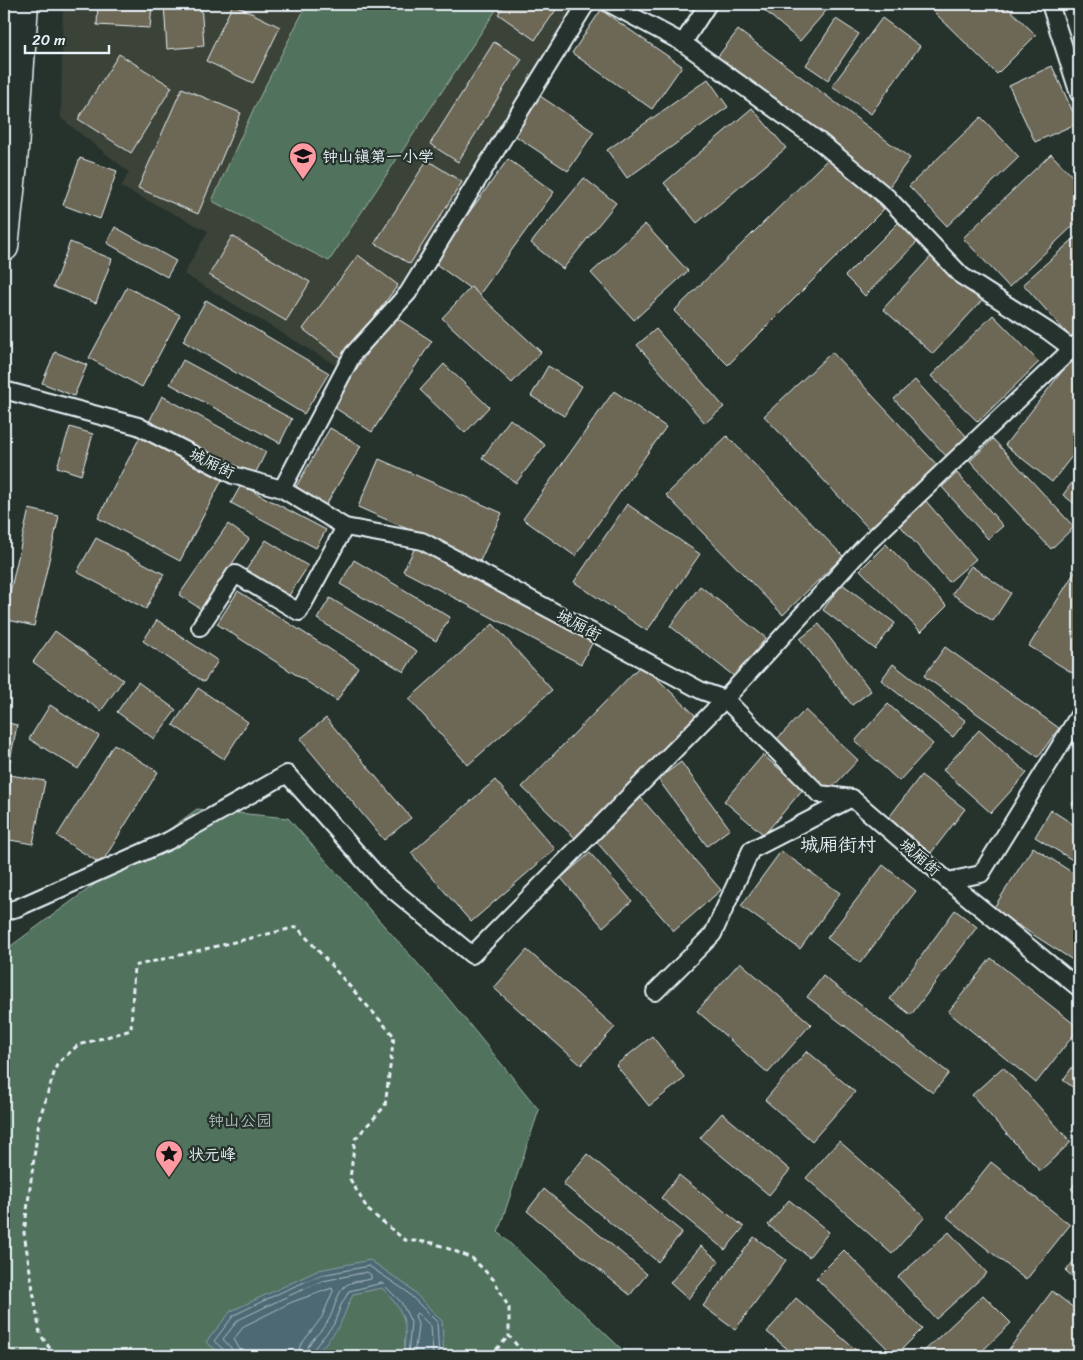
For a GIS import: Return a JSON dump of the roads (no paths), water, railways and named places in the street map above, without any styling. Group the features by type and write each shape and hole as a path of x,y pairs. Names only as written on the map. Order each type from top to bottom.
{"street":[{"path":"4,247 13,164 24,4"}],"lane":[{"path":"282,489 353,354 408,293 586,4"},
{"path":"4,912 168,841 287,774 382,881 472,955 725,700 866,545 1077,348 962,276 887,198 819,141 683,44 610,4"},
{"path":"683,44 708,4"},
{"path":"1050,4 1079,94"},
{"name":"城厢街","path":"4,390 138,426 233,475 282,489 345,527 422,541 694,686 725,700 819,794 852,798 948,881 1079,988"},
{"path":"200,626 235,574 299,612 345,527"},
{"path":"948,881 981,874 1079,715"},
{"path":"655,992 713,934 751,850 852,798"}],"water":[{"path":"370,1260 409,1287 442,1321 444,1356 403,1356 405,1326 401,1312 382,1288 353,1294 339,1327 315,1356 224,1356 206,1342 231,1311 319,1270"}],"place":[{"name":"钟山镇第一小学","path":"303,180"},
{"name":"状元峰","path":"169,1178"}],"district":[{"name":"城厢街村","path":"838,844"}],"park label":[{"name":"钟山公园","path":"240,1120"}]}
